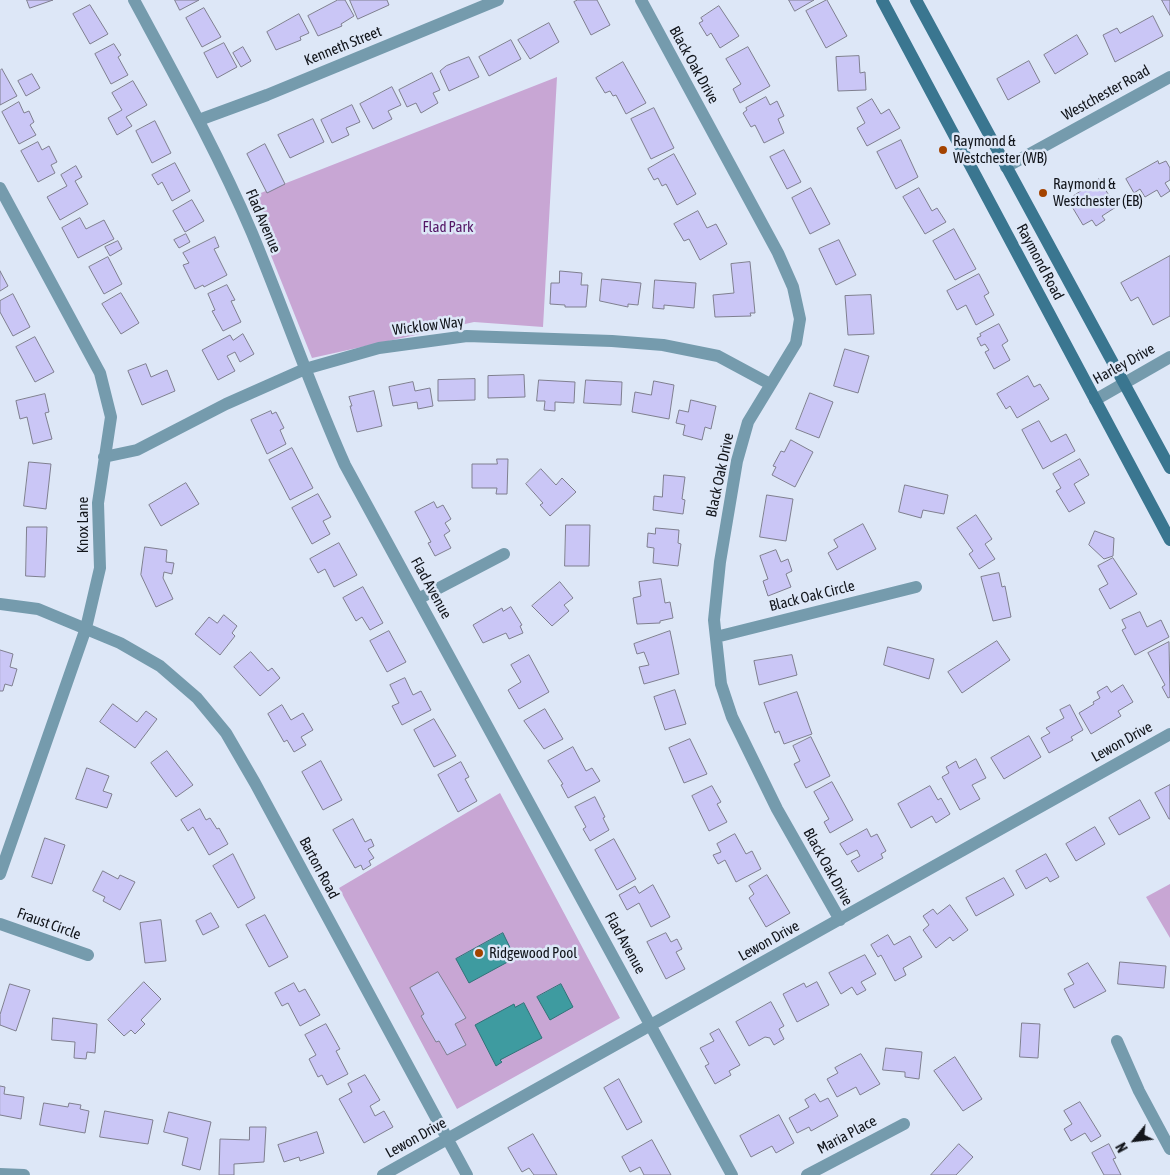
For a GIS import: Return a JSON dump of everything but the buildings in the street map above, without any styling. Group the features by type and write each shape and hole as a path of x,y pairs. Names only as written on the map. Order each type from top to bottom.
{"main road":[{"name":"Raymond Road","path":"882,0 1170,540"},
{"name":"Raymond Road","path":"916,0 1170,468"}],"street":[{"name":"Flad Avenue","path":"134,0 199,120 252,233 304,369 345,465 732,1175"},
{"name":"Kenneth Street","path":"199,120 267,95 498,0"},
{"name":"Black Oak Drive","path":"641,0 778,253 793,287 800,319 796,343 748,422 737,461 720,562 714,620 721,684 732,717 777,808 840,920"},
{"name":"Westchester Road","path":"1006,167 1170,77"},
{"name":"Knox Lane","path":"0,188 100,373 111,417 98,503 100,568 86,628 0,874"},
{"name":"Wicklow Way","path":"104,457 137,450 226,404 304,369 379,348 467,336 612,340 663,345 718,356 770,384"},
{"name":"Harley Drive","path":"1095,400 1170,358"},
{"path":"418,599 504,554"},
{"name":"Black Oak Circle","path":"716,637 916,587"},
{"name":"Barton Road","path":"0,604 38,609 120,643 160,666 197,698 226,733 468,1175"},
{"name":"Lewon Drive","path":"383,1175 1170,734"},
{"name":"Fraust Circle","path":"0,924 88,955"},
{"path":"1117,1041 1139,1091 1170,1149"},
{"name":"Maria Place","path":"807,1175 904,1124"},
{"path":"0,1174 24,1175"}],"green space":[{"name":"Flad Park","path":"557,77 543,327 474,322 312,358 248,198"},
{"name":"Ridgewood Pool","path":"500,793 620,1018 457,1109 339,888"},
{"path":"1170,884 1170,938 1146,897"}],"shaded area":[{"path":"503,933 515,958 469,983 456,959"},
{"path":"561,984 573,1007 550,1020 537,997"},
{"path":"524,1003 542,1038 500,1060 502,1062 496,1066 475,1025 514,1004 515,1007"}],"place":[{"name":"Raymond & Westchester (WB)","path":"943,150"},
{"name":"Raymond & Westchester (EB)","path":"1043,193"},
{"name":"Ridgewood Pool","path":"479,953"}]}
